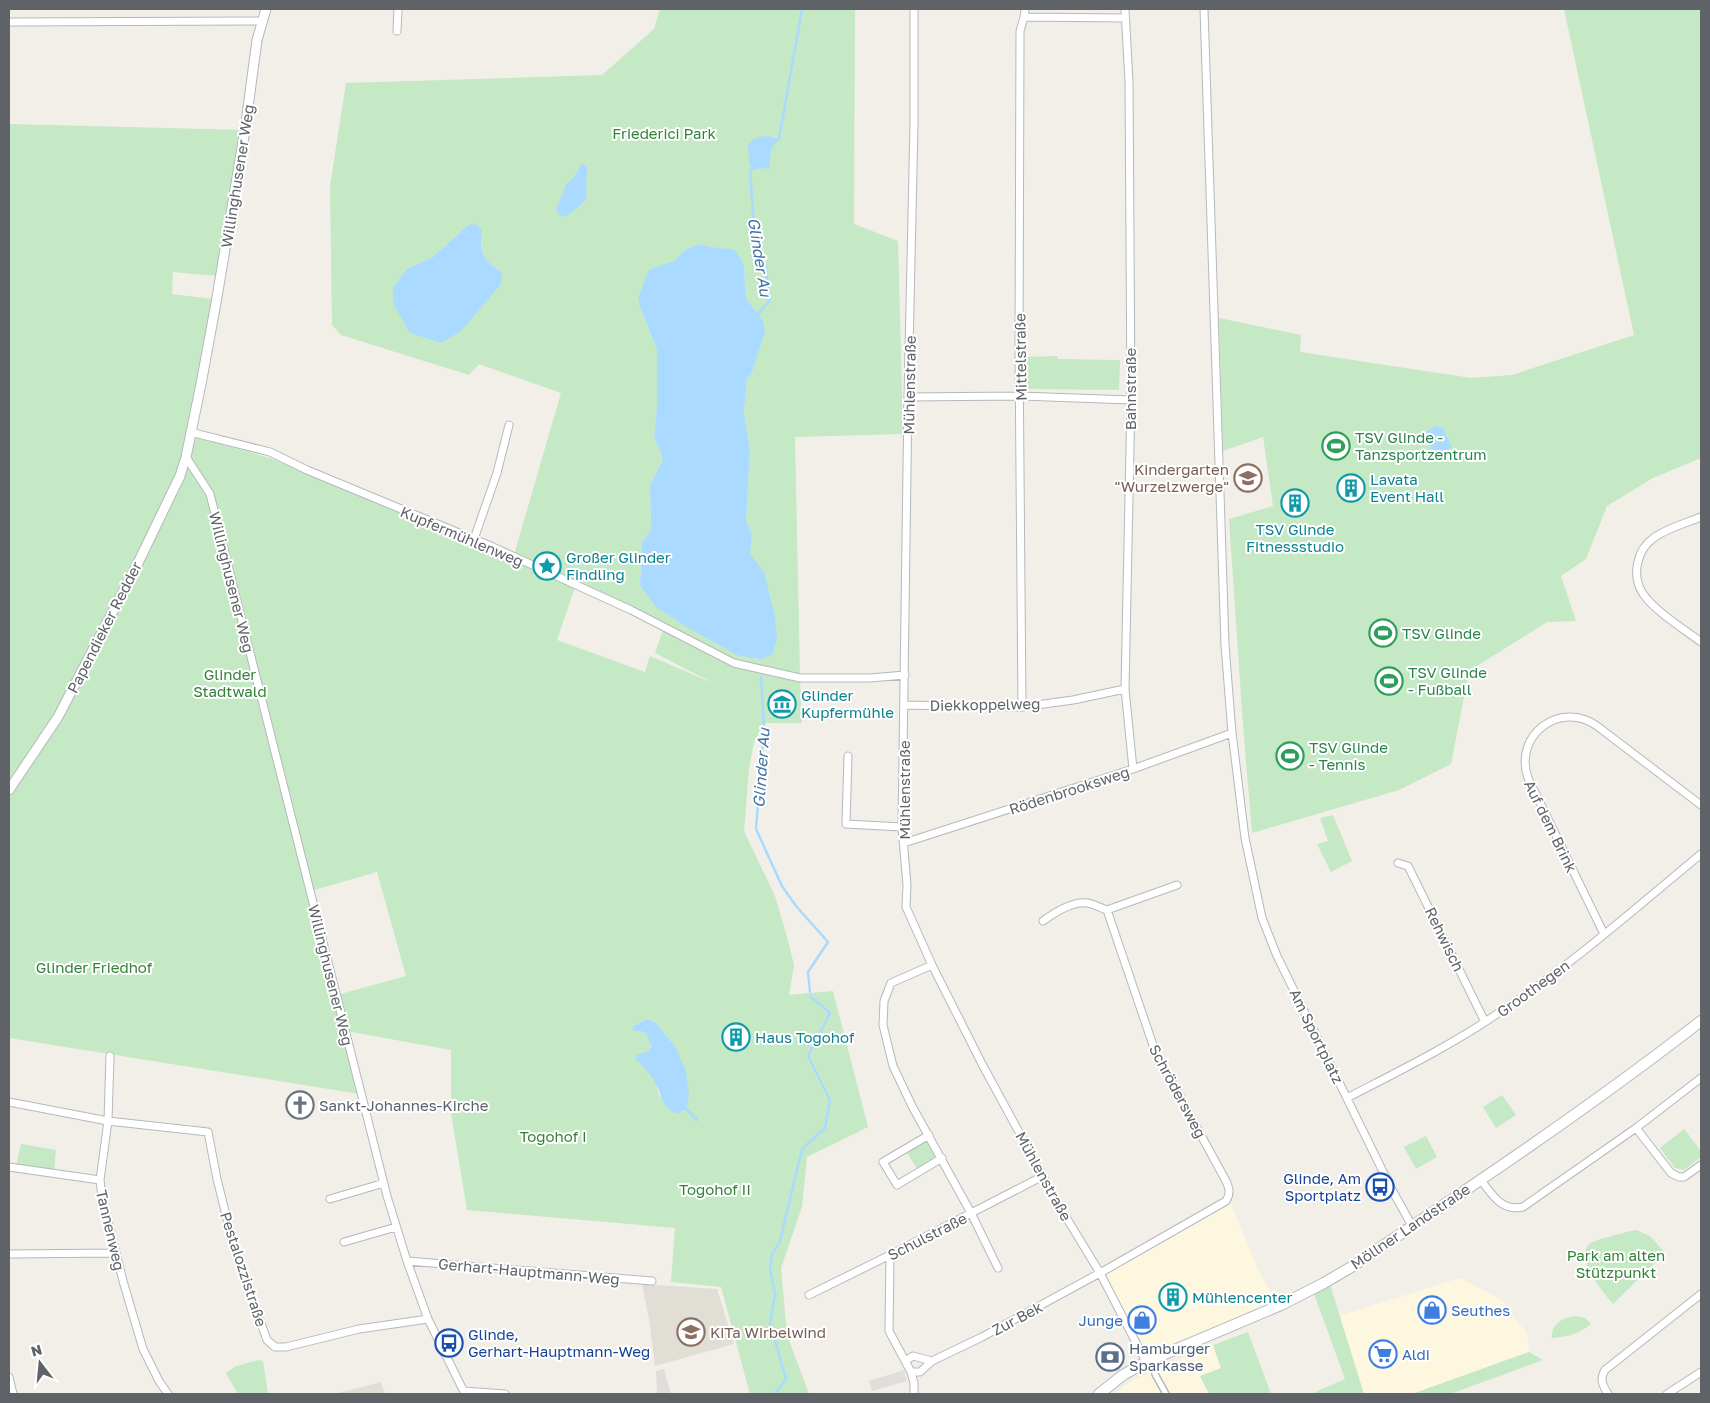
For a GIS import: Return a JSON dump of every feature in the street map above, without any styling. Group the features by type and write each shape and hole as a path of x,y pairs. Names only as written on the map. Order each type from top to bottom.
{"main road":[{"name":"Möllner Landstraße","path":"1098,1394 1123,1375 1146,1362 1302,1295 1353,1266 1609,1091 1701,1021"}],"street":[{"name":"Willinghusener Weg","path":"266,9 257,40 245,130 216,303 202,384 186,456 210,494 396,1227 428,1319 464,1393"},
{"path":"398,9 398,31"},
{"name":"Mühlenstraße","path":"914,9 914,123 902,826 906,907 932,965 982,1064 1043,1176 1100,1274 1146,1362"},
{"name":"Mittelstraße","path":"1022,707 1019,353 1020,31 1025,9"},
{"name":"Bahnstraße","path":"1125,9 1128,82 1131,400 1125,689 1133,769"},
{"name":"Am Sportplatz","path":"1204,9 1224,645 1232,733 1245,838 1259,908 1269,936 1391,1188 1412,1226"},
{"path":"1024,18 1125,18"},
{"path":"9,22 262,21"},
{"path":"908,397 1020,396 1131,400"},
{"path":"474,540 497,474 509,425"},
{"name":"Kupfermühlenweg","path":"190,432 270,452 307,470 474,540 631,610 734,663 800,678 870,678 905,675"},
{"name":"Papendieker Redder","path":"9,790 58,717 141,556 180,476 186,456"},
{"path":"1701,517 1666,531 1649,542 1638,559 1636,577 1645,597 1701,642"},
{"name":"Diekkoppelweg","path":"904,705 1022,707 1073,700 1125,689"},
{"name":"Auf dem Brink","path":"1604,934 1528,778 1525,756 1533,736 1544,725 1559,718 1572,717 1587,720 1701,805"},
{"name":"Rödenbrooksweg","path":"904,843 1133,769 1232,733"},
{"path":"848,756 846,824 902,826"},
{"name":"Groothegen","path":"1347,1098 1422,1059 1485,1022 1552,976 1701,854"},
{"name":"Rehwisch","path":"1398,863 1408,866 1485,1022"},
{"path":"1043,921 1054,913 1070,906 1087,903 1107,910 1177,885"},
{"name":"Schrödersweg","path":"1100,1274 1220,1206 1229,1196 1226,1181 1155,1050 1107,910"},
{"path":"932,965 891,983 884,1001 883,1025 894,1066 912,1106 942,1158 998,1268"},
{"name":"Tannenweg","path":"110,1056 108,1121 100,1180 102,1197 143,1349 168,1394"},
{"path":"1480,1179 1499,1202 1510,1208 1523,1207 1636,1128 1701,1078"},
{"path":"9,1102 108,1121"},
{"name":"Pestalozzistraße","path":"108,1121 208,1132 217,1179 235,1251 267,1340 275,1347 286,1347 359,1329 428,1319"},
{"path":"1636,1128 1675,1176 1684,1177 1701,1165"},
{"path":"929,1135 883,1162 897,1185 942,1158"},
{"path":"9,1167 100,1180"},
{"name":"Schulstraße","path":"809,1295 1043,1176"},
{"path":"330,1199 384,1184"},
{"path":"344,1242 396,1227"},
{"path":"9,1254 116,1253"},
{"path":"890,1255 889,1331 910,1372 914,1383 914,1394"},
{"name":"Gerhart-Hauptmann-Weg","path":"407,1261 652,1281"},
{"name":"Zur Bek","path":"910,1372 920,1372 932,1360 982,1337 1100,1274"},
{"path":"1608,1394 1601,1378 1605,1370 1701,1294"},
{"name":"Zur Bek","path":"905,1362 913,1356 932,1360"},
{"path":"1667,1394 1701,1372"},
{"path":"1156,1374 1166,1394"},
{"path":"9,1377 13,1394"},
{"path":"464,1393 505,1394"}],"shaded area":[{"path":"1231,1204 1259,1272 1275,1300 1159,1349 1152,1349 1142,1344 1106,1275"},
{"path":"1460,1278 1501,1299 1527,1334 1529,1352 1412,1394 1364,1394 1339,1316"},
{"name":"KiTa Wirbelwind","path":"642,1284 717,1289 734,1344 655,1366"},
{"path":"1213,1345 1221,1369 1200,1376 1209,1394 1114,1394 1133,1380"},
{"path":"664,1369 671,1394 657,1394 656,1371"},
{"path":"904,1370 907,1381 872,1391 869,1381"},
{"path":"381,1382 385,1394 334,1394"}],"green space":[{"name":"Friederici Park","path":"660,9 855,9 854,224 898,241 903,434 795,437 800,676 734,661 514,555 561,393 479,364 469,375 341,335 332,325 330,186 346,83 602,75 654,29","holes":["466,227 482,230 481,245 483,255 502,272 407,269 433,257","699,244 711,248 722,248 744,265 746,298 758,314 751,375 747,378 744,413 750,450 746,520 752,534 749,554 764,572 647,593 640,585 642,542 651,530 650,485 663,459 654,436 657,406 657,350 641,309 662,266 674,261 685,250"]},
{"path":"1564,9 1701,9 1701,458 1653,478 1607,506 1586,559 1561,576 1576,621 1547,622 1469,671 1451,764 1399,790 1252,833 1229,519 1273,506 1263,437 1223,451 1219,318 1301,335 1300,352 1471,378 1512,375 1634,335"},
{"name":"Glinder Stadtwald","path":"9,124 244,130 217,276 173,272 172,294 213,299 187,435 270,458 513,559 575,587 557,640 645,672 650,656 715,684 655,653 663,630 734,663 800,678 802,723 766,723 754,742 749,769 744,831 775,896 787,937 794,965 789,995 833,991 868,1127 807,1157 802,1207 781,1268 787,1335 809,1394 750,1394 721,1287 671,1282 675,1228 467,1210 451,1113 451,1050 346,1031 337,995 406,976 377,872 307,892 360,1094 9,1038","holes":["647,1019 655,1022 675,1046 660,1098 656,1083 642,1063 644,1053 650,1049 649,1038 647,1034 641,1031 634,1031 632,1027"]},
{"path":"1057,356 1058,359 1120,360 1119,390 1024,389 1023,357"},
{"path":"1333,815 1352,861 1331,872 1317,844 1328,841 1320,818"},
{"path":"1502,1095 1516,1115 1496,1128 1483,1107"},
{"path":"1684,1129 1701,1151 1701,1157 1684,1170 1675,1168 1660,1148"},
{"path":"929,1135 942,1158 919,1172 905,1149"},
{"path":"1426,1136 1437,1157 1416,1169 1404,1147"},
{"path":"21,1144 56,1150 54,1171 16,1166"},
{"name":"Park am alten Stützpunkt","path":"1636,1230 1650,1236 1665,1253 1613,1304 1591,1274 1585,1256 1586,1249 1594,1241"},
{"path":"1329,1281 1364,1394 1311,1394 1345,1379 1313,1291"},
{"path":"1577,1316 1585,1318 1591,1324 1573,1334 1552,1338 1554,1328 1559,1322 1563,1319"},
{"path":"1248,1332 1271,1394 1209,1394 1200,1376 1221,1368 1213,1345"},
{"path":"1529,1352 1543,1360 1450,1394 1412,1394"},
{"path":"258,1360 263,1361 268,1394 238,1394 226,1373 236,1366"}],"water":[{"path":"767,136 779,139 771,149 769,168 753,169 750,166 748,145 755,138"},
{"path":"581,164 587,166 586,200 570,214 562,217 556,210 566,185 575,176"},
{"path":"474,223 482,230 481,245 483,255 502,272 501,284 462,330 442,343 410,333 393,303 393,288 407,269 433,257 466,227"},
{"path":"699,244 735,250 744,265 746,298 763,321 765,331 751,375 747,378 744,413 750,450 746,520 752,534 750,554 764,572 775,618 777,639 772,655 760,659 737,655 685,626 655,606 640,585 642,542 651,530 650,485 663,459 654,436 657,406 657,350 638,298 649,270 674,261 685,250"},
{"path":"1436,426 1443,428 1452,447 1440,455 1430,445 1425,432"},
{"path":"647,1019 655,1022 675,1046 686,1071 689,1095 686,1109 677,1114 666,1106 652,1077 636,1060 636,1055 649,1051 651,1046 647,1034 641,1031 634,1031 632,1027"}],"waterway":[{"name":"Glinder Au","path":"779,139 802,9"},
{"name":"Glinder Au","path":"753,169 750,171 756,254 765,265 770,300 758,314"},
{"path":"761,677 764,727 756,829 782,886 796,906 828,942 808,972 810,992"},
{"path":"775,1394 786,1379 770,1323 775,1295 770,1268 772,1255 780,1241 802,1149 825,1128 830,1100 808,1056 830,1013 810,996"},
{"path":"686,1109 697,1120"}],"place":[{"name":"TSV Glinde - Tanzsportzentrum","path":"1336,446"},
{"name":"Kindergarten \"Wurzelzwerge\"","path":"1248,478"},
{"name":"Lavata Event Hall","path":"1351,488"},
{"name":"TSV Glinde Fitnessstudio","path":"1295,503"},
{"name":"Großer Glinder Findling","path":"547,566"},
{"name":"TSV Glinde","path":"1383,633"},
{"name":"TSV Glinde - Fußball","path":"1389,681"},
{"name":"Glinder Kupfermühle","path":"782,704"},
{"name":"TSV Glinde - Tennis","path":"1290,756"},
{"name":"Haus Togohof","path":"736,1037"},
{"name":"Sankt-Johannes-Kirche","path":"300,1105"},
{"name":"Glinde, Am Sportplatz","path":"1380,1187"},
{"name":"Mühlencenter","path":"1173,1297"},
{"name":"Seuthes","path":"1432,1310"},
{"name":"Junge","path":"1142,1320"},
{"name":"KiTa Wirbelwind","path":"691,1332"},
{"name":"Glinde, Gerhart-Hauptmann-Weg","path":"449,1343"},
{"name":"Aldi","path":"1383,1354"},
{"name":"Hamburger Sparkasse","path":"1110,1357"}],"park label":[{"name":"Glinder Friedhof","path":"94,967"},
{"name":"Togohof I","path":"553,1136"},
{"name":"Togohof II","path":"715,1189"}]}
